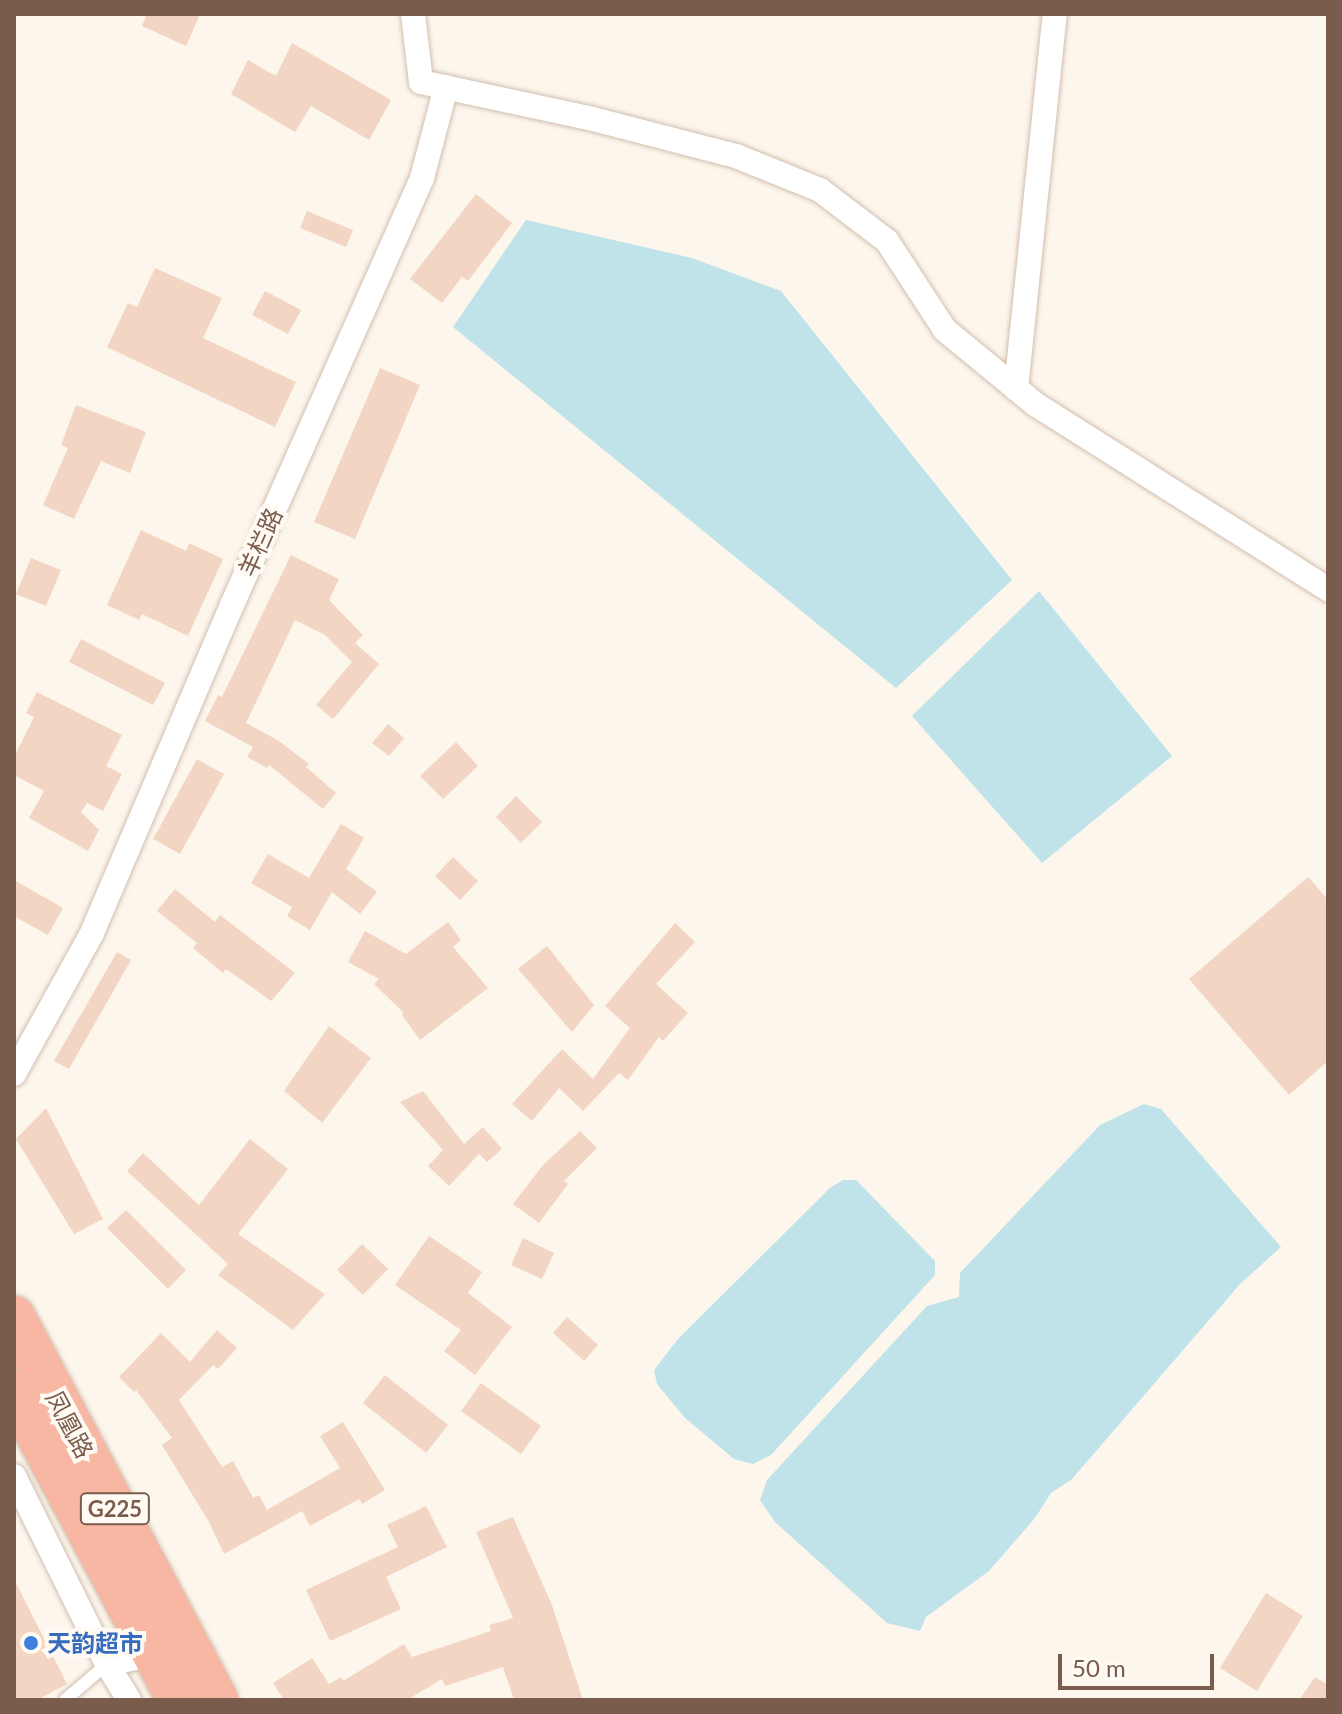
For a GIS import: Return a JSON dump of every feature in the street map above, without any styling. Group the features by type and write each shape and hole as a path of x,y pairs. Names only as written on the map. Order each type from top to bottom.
{"highway":[{"name":"凤凰路","path":"14,1317 217,1700"},
{"name":"凤凰路","path":"14,1391 178,1700"}],"street":[{"path":"413,14 421,82 593,119 736,156 820,190 887,241 945,330 1016,389 1328,589"},
{"path":"1016,389 1055,14"},
{"name":"羊栏路","path":"14,1074 92,933 422,178 446,87"},
{"path":"14,1476 107,1664 129,1700"},
{"path":"107,1664 154,1654"}],"lane":[{"path":"65,1700 107,1664"}],"water":[{"path":"526,220 692,258 781,291 1012,580 896,688 453,327"},
{"path":"1039,591 1172,756 1042,863 912,716"},
{"path":"1144,1104 1161,1109 1281,1247 1240,1284 1072,1479 1051,1493 1035,1518 989,1571 926,1617 920,1631 887,1623 775,1522 760,1500 767,1480 927,1306 959,1297 960,1273 1100,1125"},
{"path":"843,1180 856,1180 935,1261 935,1275 771,1455 753,1464 734,1459 685,1418 657,1384 654,1370 678,1339 830,1188"}],"building":[{"path":"147,14 200,14 186,46 142,26"},
{"path":"292,43 391,100 369,140 311,106 295,132 231,94 248,60 276,76"},
{"path":"476,194 512,223 468,281 462,277 442,303 410,279"},
{"path":"307,211 353,230 346,247 300,228"},
{"path":"155,268 222,298 203,338 296,382 275,427 107,347 128,303 137,307"},
{"path":"265,291 301,310 288,334 252,315"},
{"path":"380,368 420,385 355,539 314,522"},
{"path":"76,405 146,432 130,473 101,461 74,519 43,505 68,448 61,445"},
{"path":"141,530 186,551 189,543 223,559 188,636 142,614 139,620 107,605"},
{"path":"291,555 339,579 329,600 363,635 355,643 379,664 333,719 316,705 352,662 325,635 295,620 246,723 279,741 309,764 306,767 336,793 323,809 269,765 267,768 247,757 253,747 205,721 218,695 222,697"},
{"path":"31,558 61,570 46,606 16,594"},
{"path":"81,639 165,683 153,705 69,662"},
{"path":"37,692 122,735 106,766 122,774 103,811 87,803 81,812 99,830 88,851 29,818 44,791 14,775 14,757 34,717 26,713"},
{"path":"388,724 404,738 389,756 372,743"},
{"path":"456,742 478,766 443,799 420,776"},
{"path":"197,759 224,774 180,854 153,839"},
{"path":"516,796 542,822 521,843 496,817"},
{"path":"341,824 364,838 346,869 377,892 360,914 332,892 310,930 287,916 292,907 251,883 268,854 309,878"},
{"path":"453,857 478,881 460,900 435,876"},
{"path":"1308,877 1328,900 1328,1061 1289,1095 1189,979"},
{"path":"14,880 63,908 48,935 14,916"},
{"path":"175,889 215,922 220,915 295,973 271,1001 226,969 223,973 193,948 197,943 157,911"},
{"path":"448,922 461,940 453,947 488,988 420,1040 402,1015 404,1013 374,984 379,979 348,962 365,931 406,954"},
{"path":"675,923 695,942 656,984 688,1013 663,1041 659,1037 628,1080 619,1073 583,1111 559,1088 532,1121 512,1104 562,1049 593,1079 630,1028 605,1006"},
{"path":"547,946 594,1005 572,1032 518,969"},
{"path":"117,952 131,960 69,1069 54,1061"},
{"path":"329,1026 371,1058 322,1123 284,1091"},
{"path":"423,1091 464,1144 483,1127 502,1149 487,1162 479,1154 449,1186 428,1166 443,1150 400,1102"},
{"path":"46,1108 103,1219 74,1234 16,1139"},
{"path":"580,1131 597,1148 564,1181 568,1184 539,1223 513,1204 543,1165"},
{"path":"250,1139 288,1169 238,1234 325,1294 293,1330 218,1275 228,1264 127,1171 143,1153 199,1205"},
{"path":"126,1210 186,1270 168,1289 107,1228"},
{"path":"429,1236 482,1272 468,1293 512,1327 475,1375 444,1351 461,1330 395,1285"},
{"path":"523,1238 554,1253 542,1279 511,1265"},
{"path":"362,1244 388,1269 363,1295 337,1270"},
{"path":"567,1317 598,1345 584,1361 553,1333"},
{"path":"217,1330 237,1348 218,1369 213,1365 179,1400 222,1467 233,1461 253,1498 259,1495 267,1510 340,1468 320,1436 343,1422 385,1490 362,1504 359,1499 310,1526 302,1511 224,1554 209,1522 162,1445 172,1438 136,1390 134,1392 119,1377 161,1333 190,1362"},
{"path":"385,1375 448,1425 426,1453 363,1403"},
{"path":"481,1383 541,1426 521,1454 461,1411"},
{"path":"426,1506 447,1547 386,1577 401,1609 330,1641 306,1590 398,1547 387,1525"},
{"path":"513,1517 552,1605 583,1700 514,1700 503,1667 445,1686 442,1679 407,1700 284,1700 273,1683 312,1658 329,1684 341,1677 343,1681 404,1644 412,1657 491,1631 489,1625 513,1618 476,1532"},
{"path":"14,1579 67,1684 37,1700 14,1700"},
{"path":"1266,1593 1303,1616 1257,1691 1220,1668"},
{"path":"1315,1677 1328,1685 1328,1700 1299,1700"}],"place":[{"name":"天韵超市","path":"31,1643"}]}
